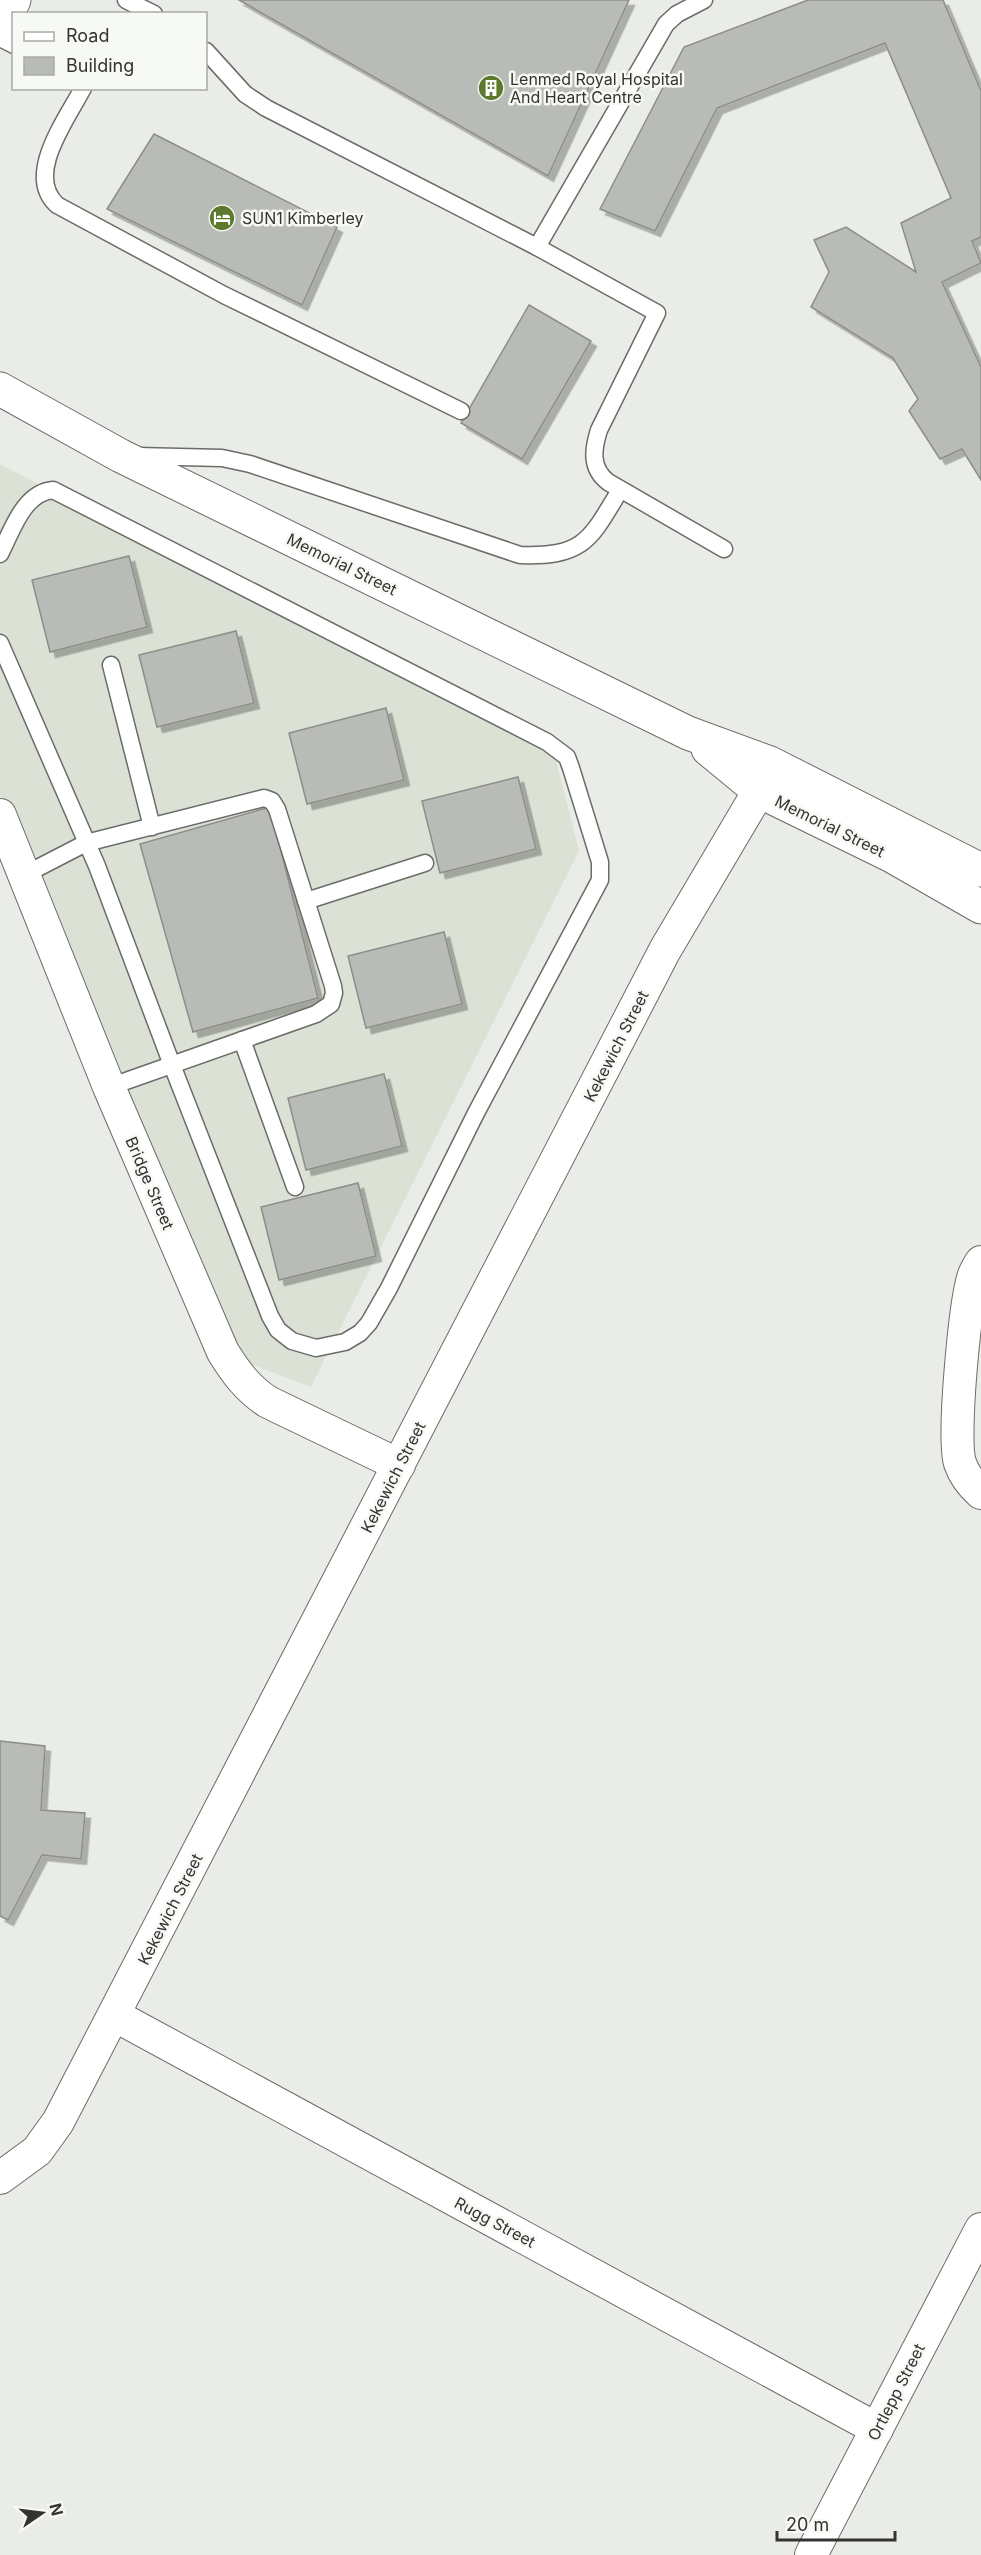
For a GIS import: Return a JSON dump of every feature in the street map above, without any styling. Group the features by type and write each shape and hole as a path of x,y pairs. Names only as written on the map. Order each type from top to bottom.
{"highway":[{"name":"Memorial Street","path":"0,390 121,456 688,733 981,907"},
{"name":"Memorial Street","path":"765,777 981,870"}],"street":[{"name":"Kekewich Street","path":"0,2178 37,2151 58,2122 665,950 765,777"},
{"name":"Bridge Street","path":"0,815 109,1088 224,1352 237,1374 253,1392 268,1402 399,1465"},
{"path":"981,1262 973,1278 966,1329 958,1443 960,1462 970,1484 981,1493"},
{"name":"Rugg Street","path":"114,2015 877,2429"},
{"name":"Ortlepp Street","path":"811,2555 981,2229"}],"lane":[{"path":"127,0 150,12"},
{"path":"537,247 666,24 677,14 704,0"},
{"path":"5,16 12,39"},
{"path":"207,52 245,94 266,108 537,247 657,313 594,445 594,460 601,477 724,549"},
{"path":"82,90 45,164 45,187 50,200 57,206 224,295 460,411"},
{"path":"121,456 222,458 250,464 520,555 555,555 580,546 595,531 620,490"},
{"path":"0,554 23,509 32,499 46,491 59,492 547,742 567,757 600,862 600,880 476,1113 389,1288 369,1323 360,1333 345,1342 316,1348 292,1341 278,1330 266,1305 172,1065 108,893 0,643"},
{"path":"111,665 152,827"},
{"path":"24,875 86,843 267,799 277,809 333,986 331,1004 316,1014 109,1088"},
{"path":"306,901 425,863"},
{"path":"242,1040 295,1187"}],"shaded area":[{"path":"0,464 554,752 579,851 311,1387 225,1354 0,794"}],"building":[{"name":"Lenmed Royal Hospital And Heart Centre","path":"239,0 629,0 548,176"},
{"path":"808,0 943,0 981,91 981,237 972,241 981,263 942,282 981,367 981,480 962,449 940,459 909,411 918,399 893,358 811,307 829,272 814,240 846,227 916,272 901,223 951,198 885,43 717,108 655,231 600,209 684,47"},
{"name":"SUN1 Kimberley","path":"154,134 337,227 302,305 107,209"},
{"path":"529,305 591,341 522,459 461,423"},
{"path":"129,556 147,627 50,652 32,580"},
{"path":"236,631 254,703 157,727 139,655"},
{"path":"386,708 404,780 307,804 289,733"},
{"path":"518,777 536,849 440,873 422,801"},
{"path":"270,807 318,998 193,1032 140,844"},
{"path":"444,932 462,1004 366,1028 348,956"},
{"path":"384,1074 402,1146 306,1170 288,1098"},
{"path":"358,1183 376,1256 279,1280 261,1207"},
{"path":"0,1741 45,1746 41,1810 85,1813 81,1859 42,1855 8,1920 0,1916"}],"place":[{"name":"Lenmed Royal Hospital And Heart Centre","path":"491,88"},
{"name":"SUN1 Kimberley","path":"222,218"}]}
